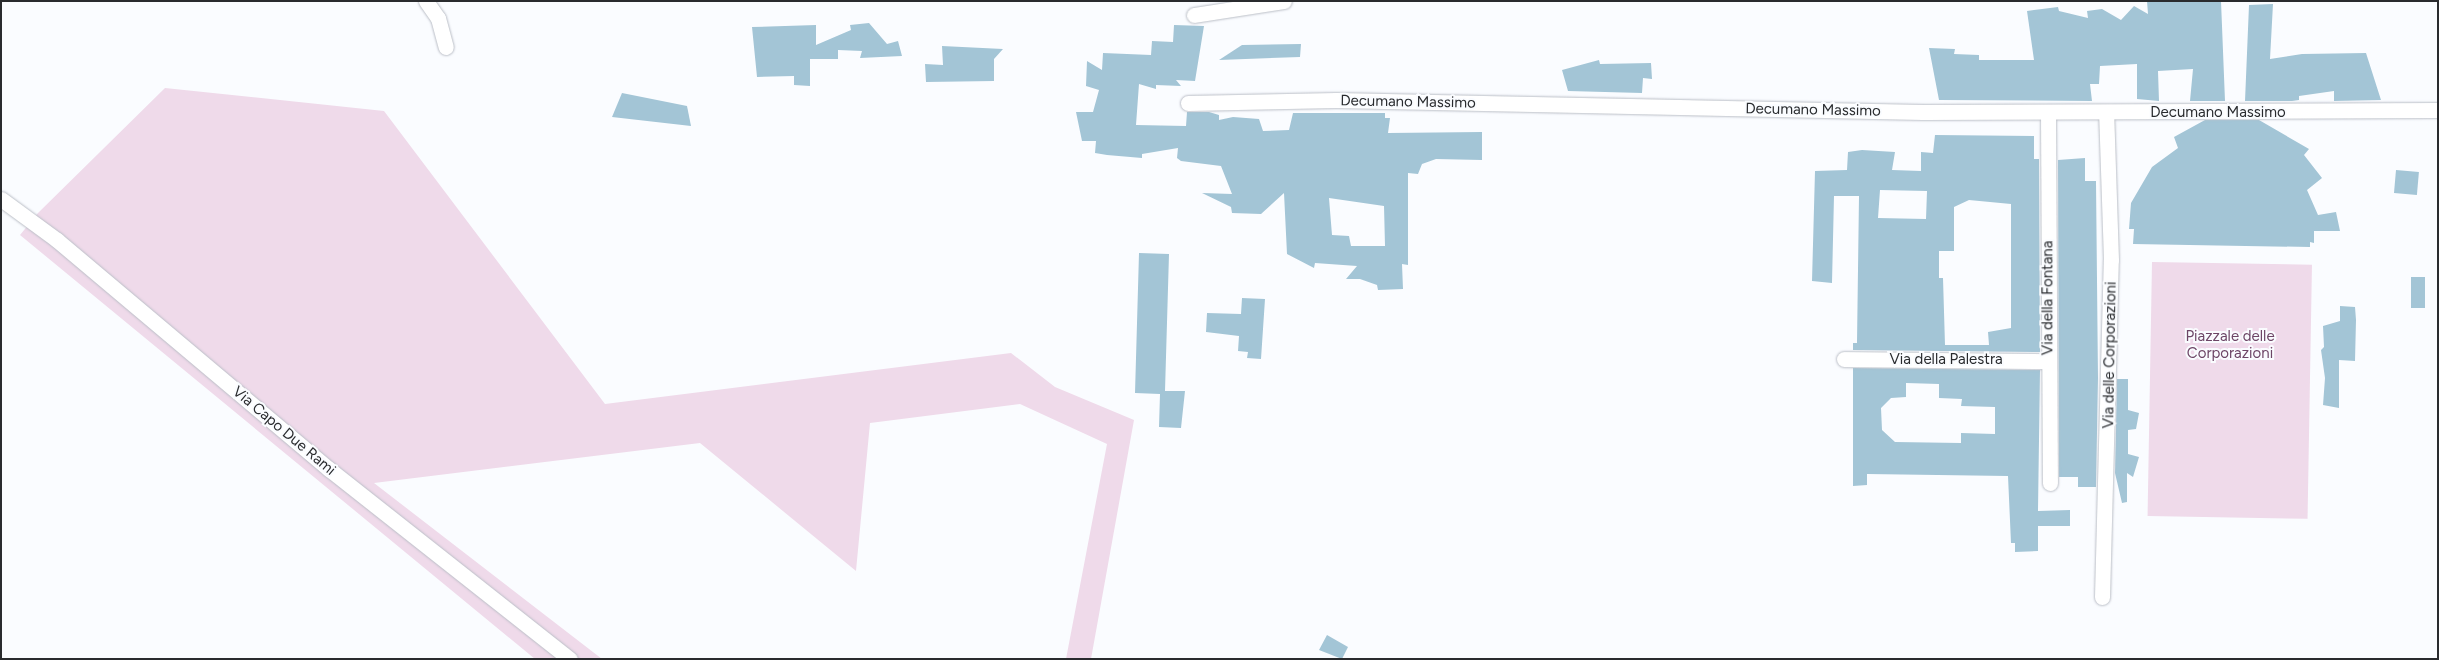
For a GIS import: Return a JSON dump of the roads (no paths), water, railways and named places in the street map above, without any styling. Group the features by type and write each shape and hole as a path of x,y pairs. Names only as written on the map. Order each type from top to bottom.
{"street":[{"path":"426,1 438,18 446,47"},
{"path":"1194,15 1284,1"},
{"name":"Decumano Massimo","path":"1188,103 1326,100 2106,113 2438,110"},
{"name":"Via della Fontana","path":"2048,112 2050,482"},
{"name":"Via delle Corporazioni","path":"2102,597 2111,260 2106,113"},
{"name":"Via Capo Due Rami","path":"1,199 57,240 330,469 570,659"},
{"name":"Via della Palestra","path":"1844,359 2049,361"}],"park label":[{"name":"Piazzale delle Corporazioni","path":"2230,344"}]}
